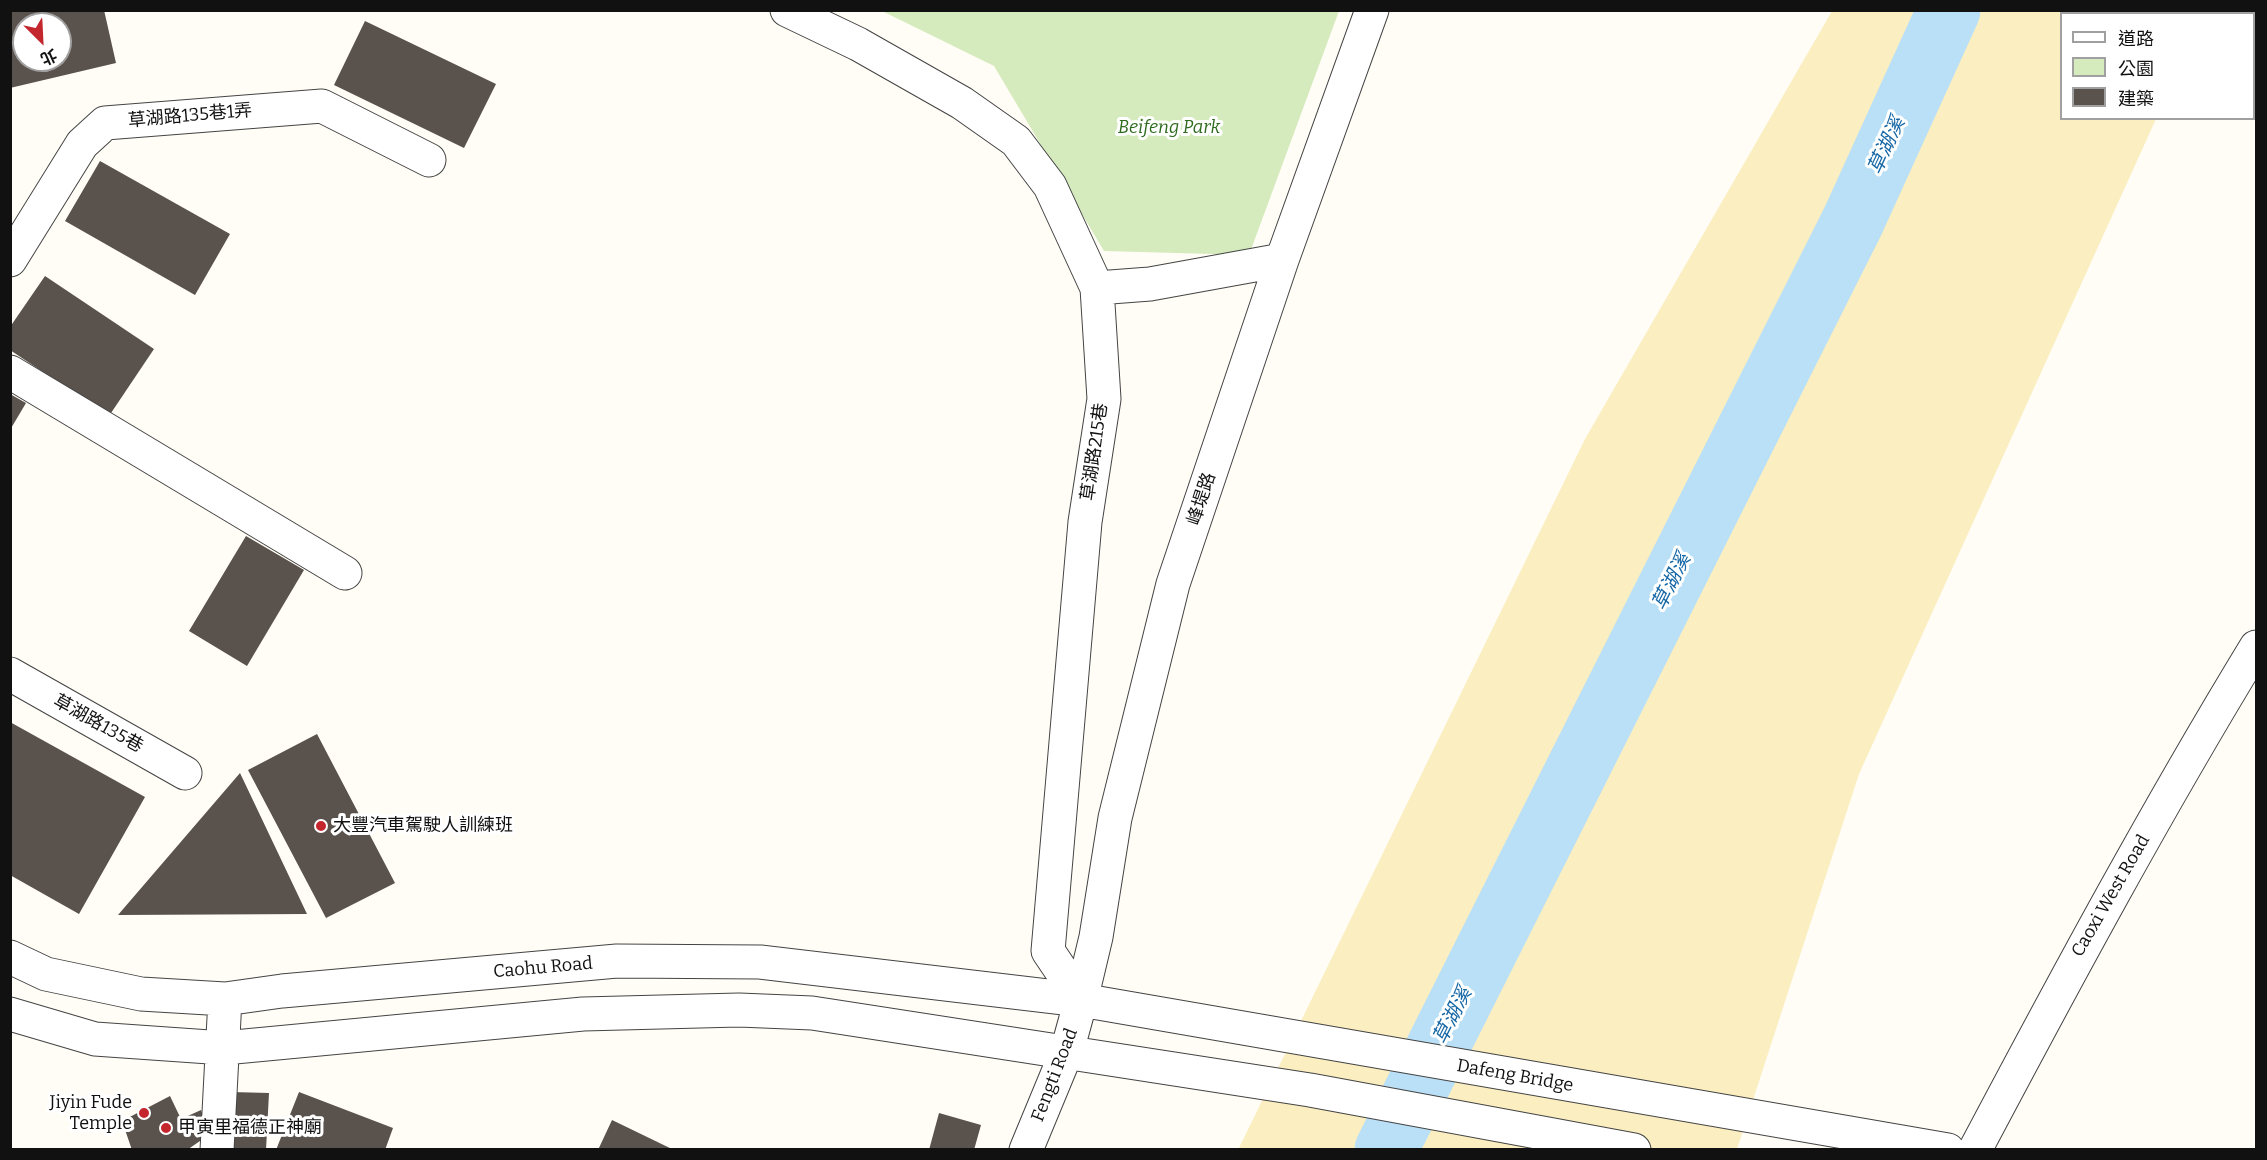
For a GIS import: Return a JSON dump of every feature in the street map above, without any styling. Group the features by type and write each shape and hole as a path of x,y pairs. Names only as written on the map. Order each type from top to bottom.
{"street":[{"name":"草湖路215巷","path":"787,10 858,44 962,103 1016,141 1050,186 1096,288 1104,399 1085,522 1048,951 1081,1000"},
{"name":"峰堤路","path":"1081,1000 1096,937 1115,818 1173,584 1282,260 1372,10"},
{"name":"草湖路135巷1弄","path":"10,260 81,144 105,123 322,106 429,160"},
{"path":"1096,288 1150,284 1282,260"},
{"path":"10,372 345,573"},
{"name":"Caoxi West Road","path":"1975,1149 2064,979 2201,738 2256,647"},
{"name":"草湖路135巷","path":"10,674 186,773"},
{"name":"Caohu Road","path":"10,957 46,974 141,994 225,999 282,991 629,961 760,962 1081,1000"},
{"path":"217,1149 225,999"},
{"name":"Fengti Road","path":"1026,1149 1067,1051 1081,1000"},
{"name":"Dafeng Bridge","path":"1081,1000 1948,1149"},
{"path":"10,1014 95,1039 224,1048 583,1014 739,1010 812,1013 1310,1090 1634,1149"}],"green space":[{"name":"Beifeng Park","path":"882,11 1339,11 1249,255 1104,251 994,66"}],"sand":[{"path":"1832,11 2204,11 2060,12 2060,120 2156,120 1859,774 1737,1149 1238,1150 1585,439"}],"building":[{"path":"104,10 116,63 10,88 10,11"},
{"path":"365,21 496,84 464,148 334,85"},
{"path":"100,161 230,234 195,295 65,221"},
{"path":"45,276 154,349 109,416 10,350 10,327"},
{"path":"10,394 26,403 10,430"},
{"path":"246,536 304,570 247,666 189,631"},
{"path":"10,722 145,797 79,914 10,875"},
{"name":"大豐汽車駕駛人訓練班","path":"317,734 395,883 326,918 248,770"},
{"path":"240,773 307,914 118,915"},
{"path":"231,1092 269,1093 266,1150 228,1150"},
{"path":"299,1092 393,1128 385,1150 276,1150"},
{"name":"甲寅里福德正神廟","path":"170,1096 181,1119 201,1110 210,1134 187,1150 132,1150 122,1121"},
{"path":"939,1113 981,1125 974,1150 929,1150"},
{"path":"612,1120 674,1150 598,1150"}],"waterway":[{"name":"草湖溪","path":"1386,1150 1853,221 1949,10"}],"place":[{"name":"大豐汽車駕駛人訓練班","path":"321,826"},
{"name":"Jiyin Fude Temple","path":"144,1113"},
{"name":"甲寅里福德正神廟","path":"166,1128"}]}
